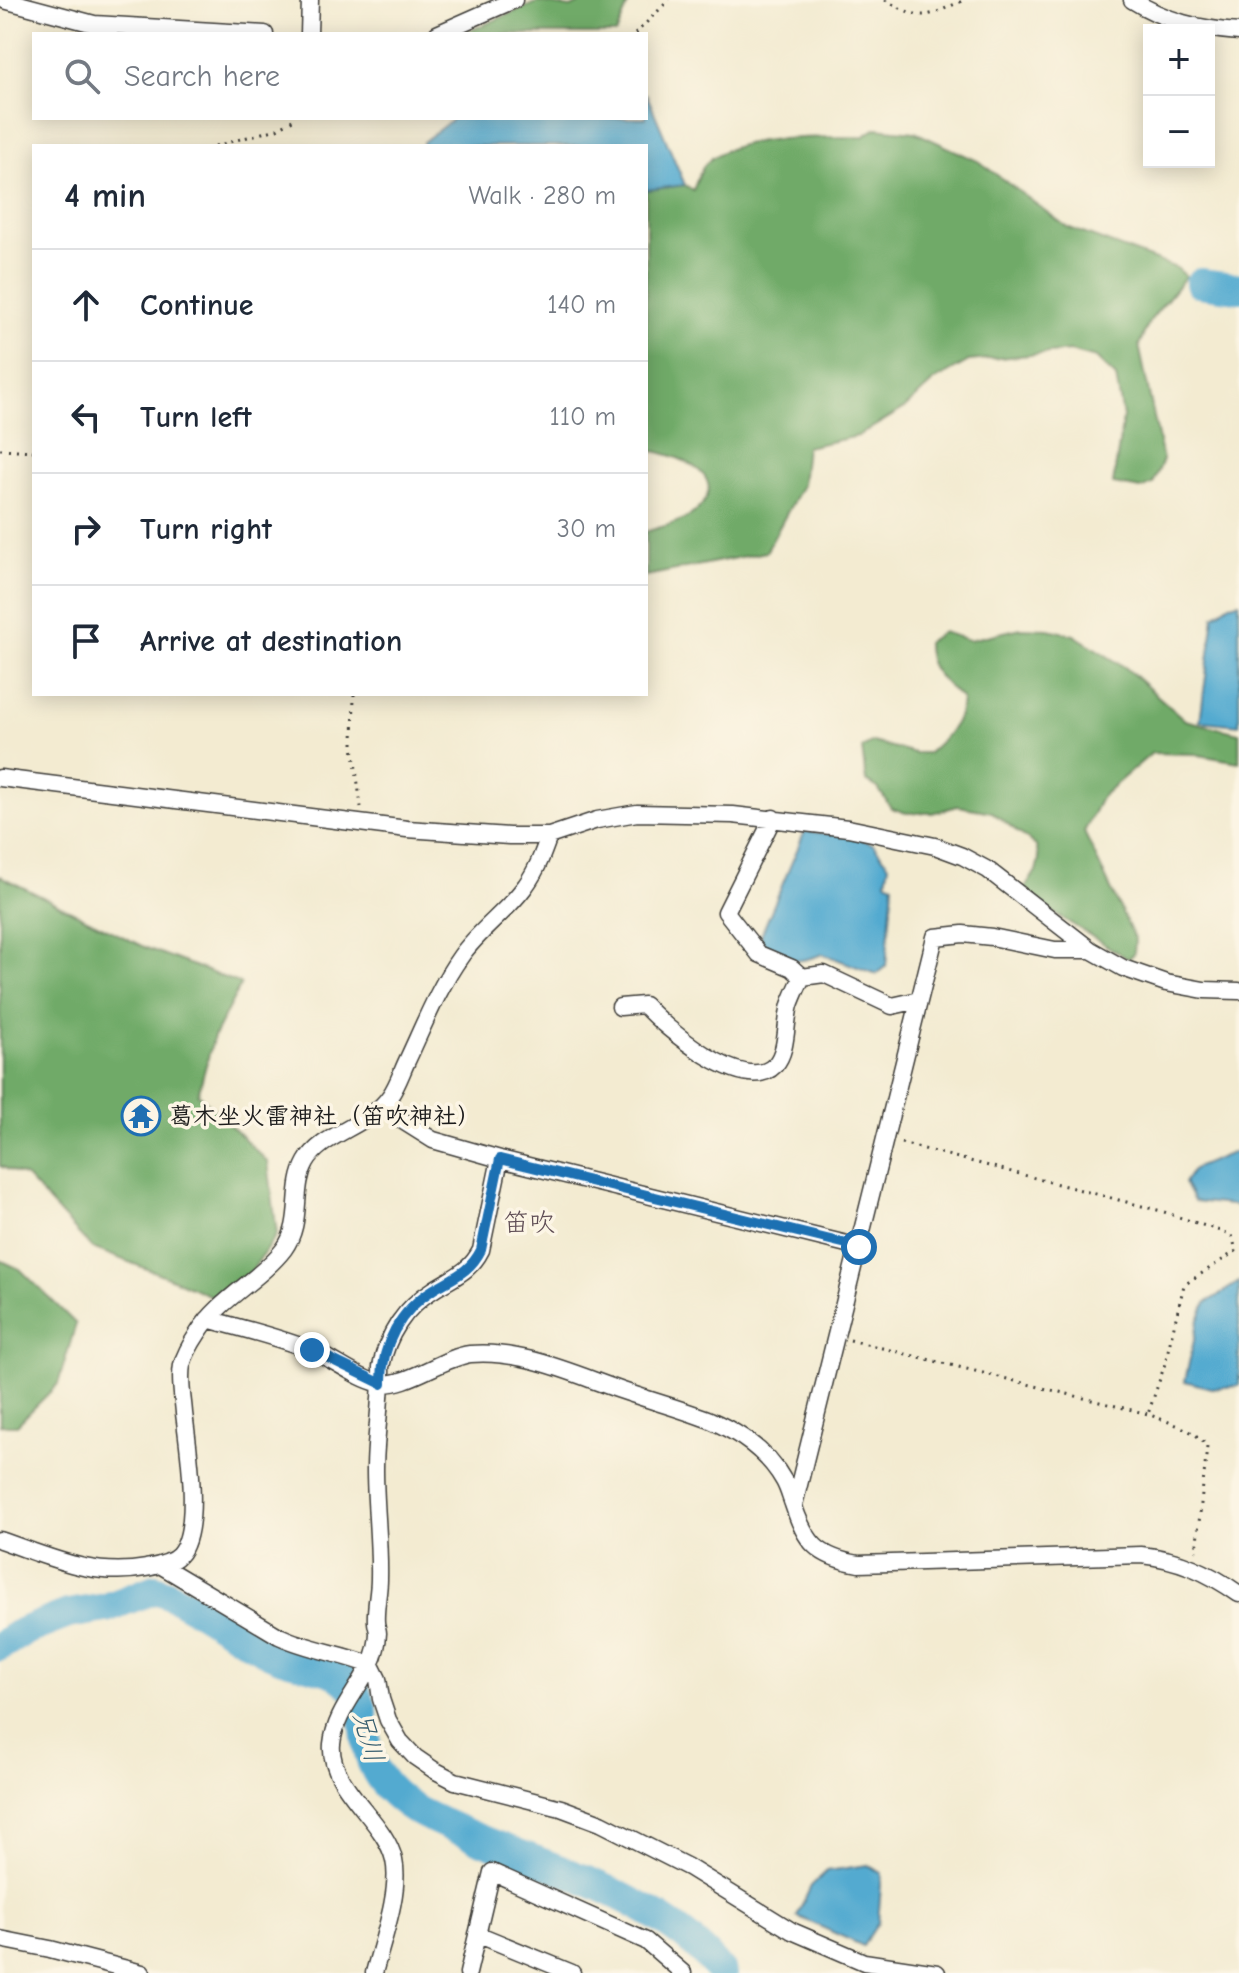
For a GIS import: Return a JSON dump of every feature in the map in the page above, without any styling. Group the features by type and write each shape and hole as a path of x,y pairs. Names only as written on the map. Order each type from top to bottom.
{"street":[{"path":"4,0 94,24 231,32"},
{"path":"309,32 310,0"},
{"path":"442,32 514,0"},
{"path":"1132,0 1173,22 1196,28 1239,32"},
{"path":"0,778 483,835 549,836 597,820 637,813 773,818 848,828 935,846 962,856 988,870 1091,950 1123,968 1166,983 1204,990 1239,991"},
{"path":"773,818 726,912 759,954 792,968 802,977 824,974 892,1006 919,1000"},
{"path":"0,1540 97,1571 117,1572 160,1565 177,1558 185,1547 189,1532 189,1455 181,1379 186,1355 208,1319 283,1250 296,1223 300,1178 305,1163 315,1150 360,1123 390,1097 443,985 461,955 525,887 537,868 549,836"},
{"path":"794,1506 935,937 963,934 1055,950 1091,950"},
{"path":"620,1007 644,1005 660,1023 694,1050 750,1073 766,1071 776,1064 782,1050 791,1004 802,977"},
{"path":"390,1097 390,1107 398,1118 433,1140 859,1247"},
{"path":"374,1973 396,1874 394,1857 385,1838 346,1785 335,1764 332,1746 343,1711 368,1671 378,1632 380,1581 375,1469 384,1354 406,1311 475,1262 481,1250 500,1159"},
{"path":"208,1319 312,1350 382,1384 398,1382 470,1354 496,1354 544,1364 709,1420 758,1449 776,1468 786,1484 805,1536 820,1551 839,1560 859,1564 1141,1555 1194,1566 1239,1594"},
{"path":"160,1565 279,1636 298,1645 346,1656 368,1671 378,1679 388,1720 408,1749 434,1770 455,1781 561,1808 601,1823 688,1867 792,1931 862,1968 937,1973"},
{"path":"468,1973 492,1872 646,1941 683,1973"},
{"path":"477,1934 572,1973"},
{"path":"0,1939 142,1973"}],"path":[{"path":"637,32 669,0"},
{"path":"885,0 914,16 924,17 965,0"},
{"path":"222,144 277,129 293,120"},
{"path":"0,449 32,451"},
{"path":"354,696 353,746 363,823"},
{"path":"886,1139 1161,1211 1232,1235 1236,1251 1184,1285 1164,1367 1148,1414"},
{"path":"837,1336 1148,1414 1194,1434 1207,1447 1194,1566"}],"green space":[{"path":"586,0 630,0 617,32 467,32 538,2 571,8"},
{"path":"876,128 915,132 978,161 1067,227 1177,268 1186,276 1149,322 1139,345 1163,460 1153,484 1141,489 1113,484 1123,417 1116,377 1096,358 1070,351 969,361 934,381 905,408 858,436 806,447 802,485 766,552 648,576 648,531 693,513 707,497 708,485 704,476 684,461 648,450 648,190 685,185 693,190 703,167 716,156 754,142 862,137"},
{"path":"1021,628 1048,629 1074,635 1126,668 1185,720 1239,733 1239,762 1193,754 1152,753 1102,796 1084,832 1135,940 1134,954 1128,959 1022,893 1036,871 1039,859 1036,846 992,812 958,806 932,813 906,813 891,808 878,788 866,781 862,748 873,742 915,753 928,753 956,722 962,699 933,668 927,642 942,632 969,640"},
{"path":"0,876 144,947 241,984 214,1036 198,1094 268,1162 277,1234 238,1291 215,1298 92,1248 26,1177 0,1166"},
{"path":"0,1260 20,1269 76,1324 58,1384 17,1425 0,1425"}],"water":[{"path":"648,98 685,185 648,190 648,144 423,142 451,120 648,120"},
{"path":"1239,602 1239,725 1200,721 1214,616 1230,604"},
{"path":"805,831 855,837 873,844 889,865 886,881 893,884 886,966 876,974 823,954 799,961 764,947 761,935"},
{"path":"1239,1150 1239,1206 1194,1201 1184,1183 1193,1169"},
{"path":"1239,1282 1239,1386 1211,1388 1185,1381 1198,1322 1206,1303"},
{"path":"867,1865 882,1873 878,1923 863,1946 797,1916 811,1886 827,1871"}],"waterway":[{"path":"1200,283 1239,288"},
{"name":"兄川","path":"0,1646 22,1632 68,1614 106,1608 155,1589 171,1596 261,1649 343,1678 360,1703 369,1755 376,1772 390,1790 408,1805 444,1824 608,1890 641,1907 672,1926 699,1948 722,1973"}],"place":[{"name":"葛木坐火雷神社（笛吹神社）","path":"141,1116"}],"district":[{"name":"笛吹","path":"529,1223"}],"route":[{"path":"312,1350 382,1384 384,1354 406,1311 475,1262 481,1250 500,1159 859,1247"}]}
